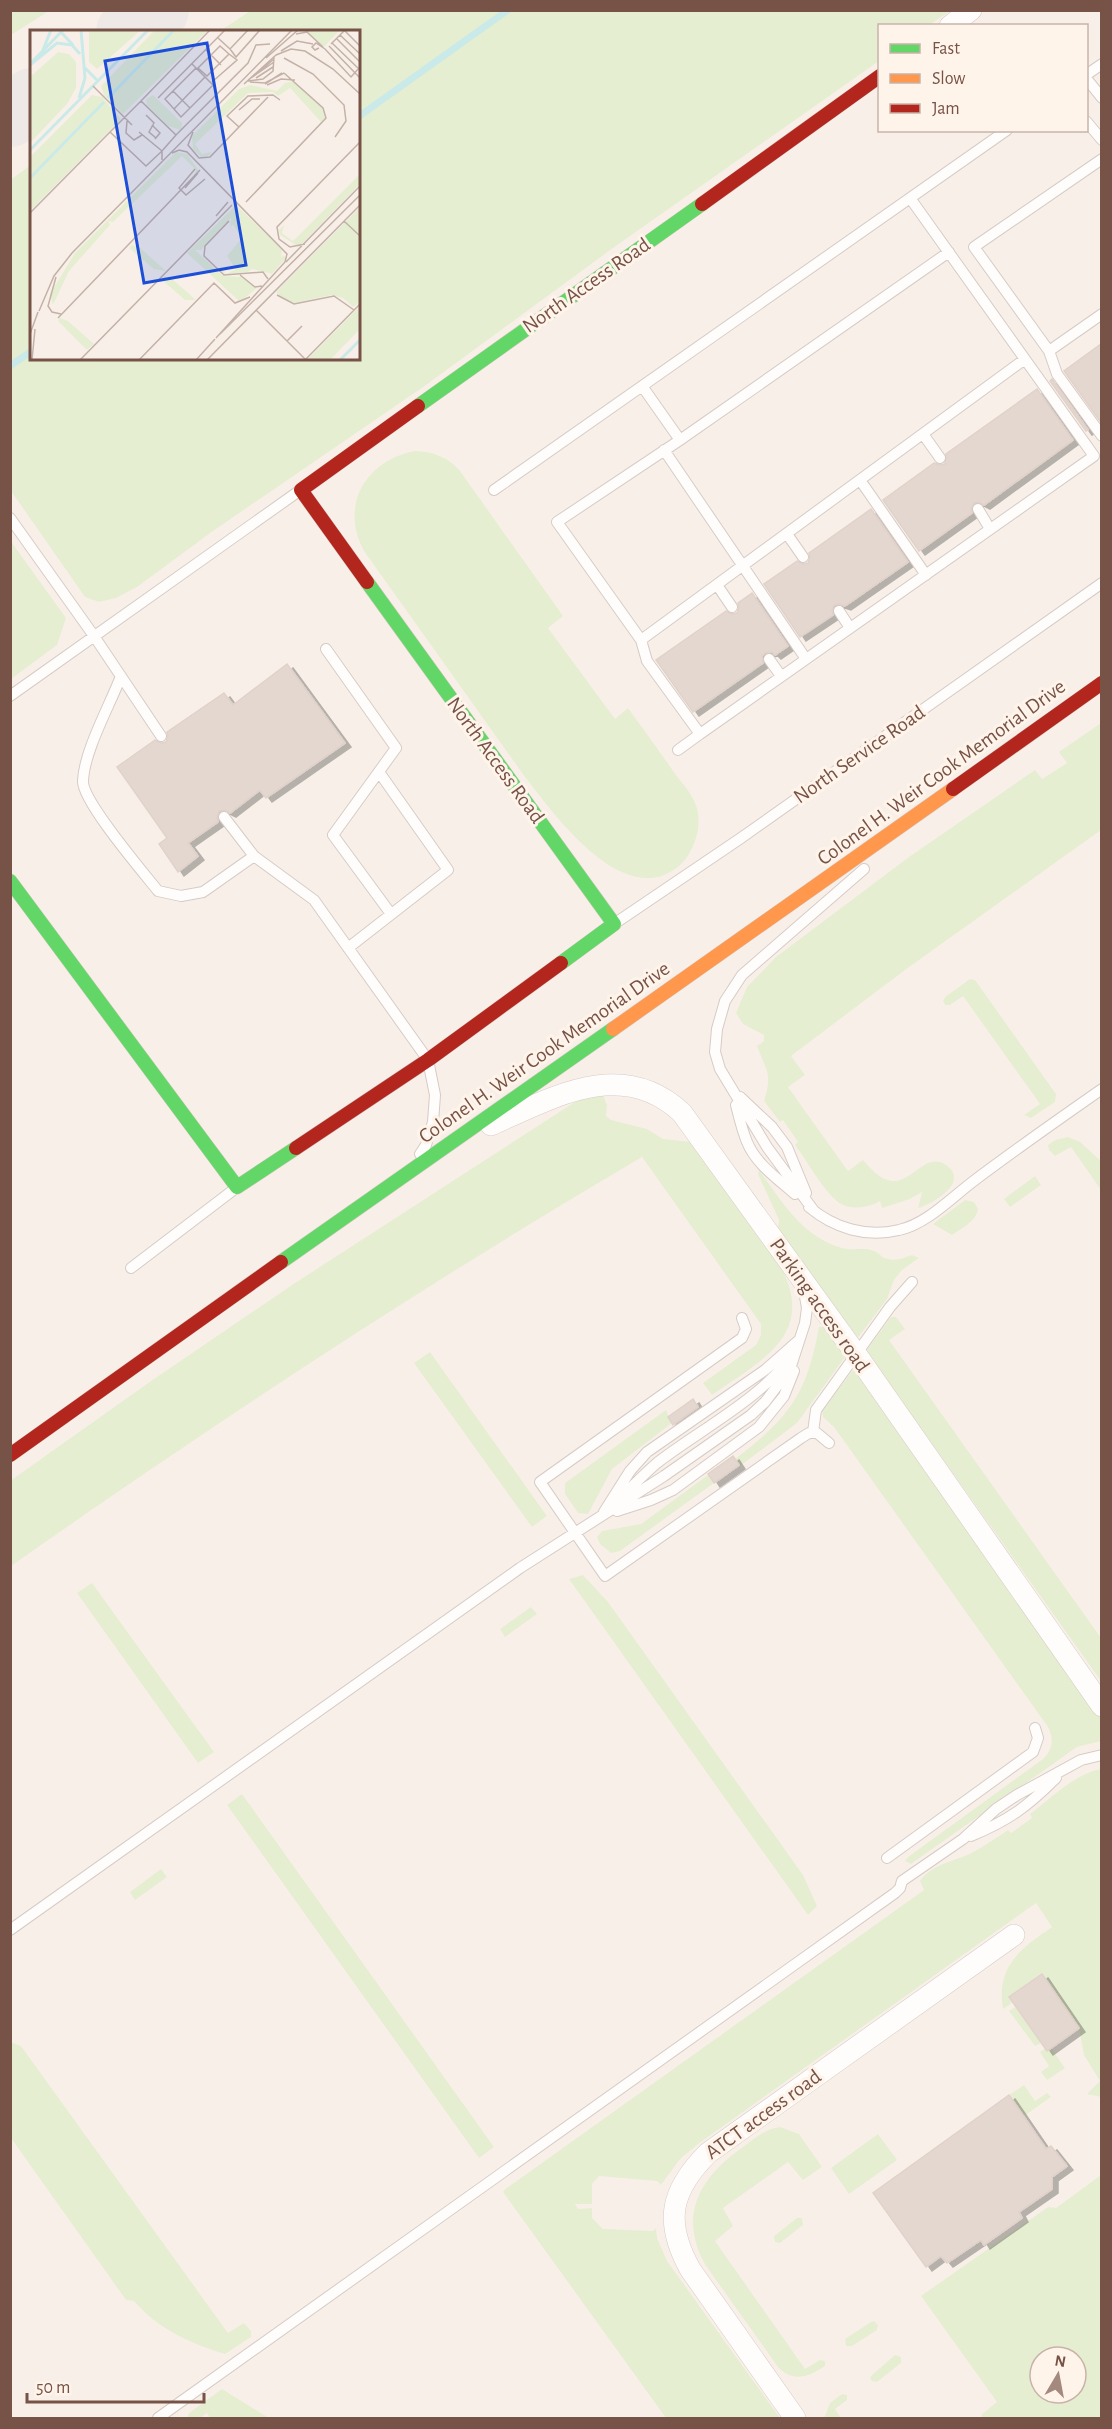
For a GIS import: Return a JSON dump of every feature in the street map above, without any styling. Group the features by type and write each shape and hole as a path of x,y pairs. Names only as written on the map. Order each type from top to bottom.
{"street":[{"path":"953,24 971,10"},
{"name":"North Access Road","path":"614,924 301,490 878,77"},
{"name":"Colonel H. Weir Cook Memorial Drive","path":"10,1455 407,1173 768,921 1101,683"},
{"path":"10,881 237,1187 428,1060 614,924"},
{"name":"Parking access road","path":"449,1144 510,1117 586,1088 617,1083 647,1090 672,1103 693,1125 856,1354 1101,1706"},
{"name":"ATCT access road","path":"795,2418 690,2269 680,2251 673,2221 678,2194 690,2173 708,2153 1014,1935"}],"lane":[{"path":"1088,74 1101,64"},
{"path":"1088,79 1101,98"},
{"path":"1088,124 1101,140"},
{"path":"494,490 1003,132"},
{"path":"1101,159 975,247 1048,351 1057,374 1101,436"},
{"path":"678,750 1094,456 910,198"},
{"path":"700,734 647,661 641,640 557,522 680,440 949,252"},
{"path":"1048,351 1101,314"},
{"path":"641,640 1025,359"},
{"path":"642,386 680,440"},
{"path":"923,434 940,458"},
{"path":"664,450 806,659"},
{"path":"860,480 926,575"},
{"path":"10,696 301,490"},
{"path":"978,509 990,529"},
{"path":"10,518 94,636 161,736"},
{"path":"787,534 803,557"},
{"name":"North Service Road","path":"614,924 741,838 1101,583"},
{"path":"717,585 732,607"},
{"path":"839,610 850,628"},
{"path":"326,649 396,748 333,835 391,914"},
{"path":"769,659 781,676"},
{"path":"121,676 86,761 82,783 90,803 158,891 181,896 203,892 254,855"},
{"path":"985,765 742,975 731,990 718,1021 715,1040 717,1060 731,1089 748,1143 761,1164 814,1210 840,1227 873,1233 900,1230 927,1216 1101,1089"},
{"path":"348,948 448,870 379,772"},
{"path":"224,817 254,855 314,900 428,1060 435,1095 434,1122 426,1145 407,1173"},
{"path":"731,1089 772,1127 787,1147 814,1210"},
{"path":"131,1268 237,1187"},
{"path":"600,1517 673,1490 759,1427 787,1388 794,1374 807,1308 802,1280"},
{"path":"813,1432 816,1410 890,1307 912,1282"},
{"path":"742,1318 746,1329 742,1338 540,1482 575,1534 605,1576 801,1438 813,1432 821,1435 829,1443"},
{"path":"600,1517 630,1471 647,1452 765,1370 800,1339"},
{"path":"10,1930 520,1568 695,1455 765,1402 790,1369 800,1339"},
{"path":"887,1858 1033,1752 1038,1738 1035,1728"},
{"path":"158,2418 895,1893 902,1881 963,1839 1003,1805 1067,1768 1089,1757 1101,1755"}],"green space":[{"path":"11,10 49,10 49,11 11,35"},
{"path":"250,11 950,11 930,24 878,24 878,62 613,248 426,385 213,531 137,587 116,598 99,602 85,597 11,491 10,180 30,166 30,360 360,360 360,30 222,30"},
{"path":"415,451 440,456 460,471 563,616 548,628 615,719 628,708 692,797 699,818 696,838 687,857 673,871 662,876 642,878 623,872 603,861 584,846 525,777 364,551 357,534 355,517 356,502 362,487 371,474 383,464"},
{"path":"10,540 66,618 57,645 11,679"},
{"path":"1101,723 1101,830 905,970 791,1056 805,1075 788,1087 848,1171 863,1160 879,1176 892,1181 906,1177 932,1162 946,1165 953,1172 952,1185 947,1191 932,1202 918,1208 922,1192 910,1199 882,1208 880,1201 862,1207 843,1205 830,1195 795,1145 798,1142 783,1120 780,1122 764,1101 768,1078 757,1046 764,1041 764,1035 743,1024 736,1013 747,987 776,957 909,857 1035,770 1042,779 1067,763 1059,752"},
{"path":"970,979 975,980 1056,1094 1055,1102 1031,1118 1024,1115 1040,1104 963,996 950,1005 945,1005 943,1001 945,997"},
{"path":"603,1095 607,1105 606,1116 611,1120 647,1129 663,1139 692,1142 783,1271 791,1294 792,1314 787,1331 763,1359 712,1395 703,1383 756,1345 761,1335 761,1324 642,1157 481,1254 322,1355 11,1566 10,1481 295,1283 578,1100"},
{"path":"1068,1137 1080,1142 1101,1161 1101,1190 1071,1147 1055,1156 1049,1150 1048,1145 1055,1140"},
{"path":"759,1170 794,1217 804,1227 828,1243 846,1249 870,1250 892,1260 912,1255 919,1258 902,1270 894,1280 887,1299 857,1339 778,1228 779,1220 758,1174"},
{"path":"1035,1176 1041,1185 1010,1207 1004,1199"},
{"path":"965,1200 974,1202 978,1209 977,1214 968,1224 952,1235 933,1224"},
{"path":"891,1317 896,1317 905,1329 889,1340 1101,1638 1101,1681 866,1351"},
{"path":"819,1327 823,1327 845,1357 797,1423 740,1466 735,1459 769,1430 793,1403 808,1370"},
{"path":"430,1352 547,1516 532,1527 414,1363"},
{"path":"854,1369 1101,1718 1101,1741 1077,1747 911,1864 905,1861 908,1857 1043,1759 1051,1748 1052,1740 1048,1727 834,1427 823,1417 822,1411"},
{"path":"666,1410 672,1423 612,1469 588,1514 578,1513 565,1494 565,1483"},
{"path":"708,1475 714,1483 620,1551 611,1553 600,1544 597,1537 602,1531 641,1524"},
{"path":"583,1575 608,1602 803,1875 817,1906 808,1915 569,1579"},
{"path":"92,1583 214,1752 198,1763 77,1593"},
{"path":"531,1607 537,1614 505,1637 500,1629"},
{"path":"1101,1769 1101,2097 1087,2094 1100,2081 1084,2055 1079,2028 1042,1975 1009,1997 1012,2003 1003,2009 1003,1981 1007,1970 1021,1951 1052,1927 1036,1903 698,2144 680,2159 661,2185 657,2181 599,2176 592,2184 592,2204 575,2204 578,2209 592,2208 592,2218 603,2229 653,2231 656,2228 657,2238 667,2261 780,2418 666,2418 503,2192 504,2190 924,1890 920,1881 931,1870 975,1851 1008,1830 1011,1833 1032,1818 1030,1814 1064,1787 1092,1771"},
{"path":"242,1794 494,2147 479,2158 227,1805"},
{"path":"161,1869 167,1877 135,1900 130,1892"},
{"path":"1015,2007 1041,2043 1035,2046 1009,2011"},
{"path":"10,2042 21,2046 228,2333 244,2323 251,2331 251,2337 225,2354 165,2328 134,2301 126,2300 11,2138"},
{"path":"1045,2048 1047,2050 1051,2048 1065,2068 1047,2080 1041,2072 1049,2066 1040,2052"},
{"path":"1024,2085 1035,2101 1047,2093 1051,2097 1024,2116 1009,2095"},
{"path":"780,2127 799,2134 822,2167 803,2180 788,2162 723,2208 733,2226 715,2241 805,2369 820,2360 825,2361 825,2366 801,2377 790,2375 778,2367 706,2266 694,2230 694,2214 698,2199 705,2184 715,2171 756,2137"},
{"path":"878,2134 897,2160 849,2194 831,2168"},
{"path":"1101,2175 1101,2418 982,2418 982,2414 997,2402 921,2296 1048,2207 1056,2208"},
{"path":"797,2218 802,2218 803,2225 780,2243 775,2242 774,2236"},
{"path":"874,2321 878,2325 877,2330 852,2346 846,2346 845,2339"},
{"path":"895,2355 901,2357 901,2363 877,2382 872,2381 870,2378 872,2375"},
{"path":"222,2389 269,2418 210,2418 207,2413 200,2418 187,2418 189,2413"},
{"path":"842,2394 847,2395 847,2400 835,2409 841,2418 824,2418 830,2403"}],"building":[{"path":"1101,344 1101,420 1100,421 1064,371"},
{"path":"1052,379 1088,430 1086,431 1050,381"},
{"path":"1037,389 1073,440 984,505 974,503 972,513 919,551 883,500 934,463 945,464 946,454"},
{"path":"871,509 908,562 845,606 834,605 833,615 800,637 764,584 797,561 803,564 808,563 809,553"},
{"path":"752,593 788,646 775,655 772,652 765,653 762,656 763,663 693,712 656,660 726,611 732,614 737,613 738,603"},
{"path":"287,664 345,743 266,798 260,790 230,813 224,810 219,811 218,822 188,843 198,856 178,872 159,844 167,838 117,767 155,740 161,743 166,742 167,732 224,693 233,705"},
{"path":"693,1399 698,1407 673,1425 668,1417"},
{"path":"733,1456 739,1465 714,1483 708,1474"},
{"path":"1042,1974 1079,2028 1047,2051 1009,1997"},
{"path":"1009,2095 1046,2149 1051,2146 1067,2166 1052,2177 1052,2189 1019,2212 1022,2218 984,2245 981,2240 947,2263 941,2256 926,2267 873,2193"}],"waterway":[{"path":"360,116 508,10"},
{"path":"10,366 30,352"}],"taxiway":[{"path":"131,30 157,10"},
{"path":"10,115 30,101"}],"traffic: fast":[{"path":"418,406 702,204"},
{"path":"367,582 614,924 561,963"},
{"path":"10,881 237,1187 296,1148"},
{"path":"281,1262 613,1029"}],"traffic: slow":[{"path":"613,1029 953,789"}],"traffic: jam":[{"path":"702,204 878,77"},
{"path":"367,582 301,490 418,406"},
{"path":"953,789 1102,683"},
{"path":"296,1148 428,1060 561,963"},
{"path":"10,1455 281,1262"}]}
